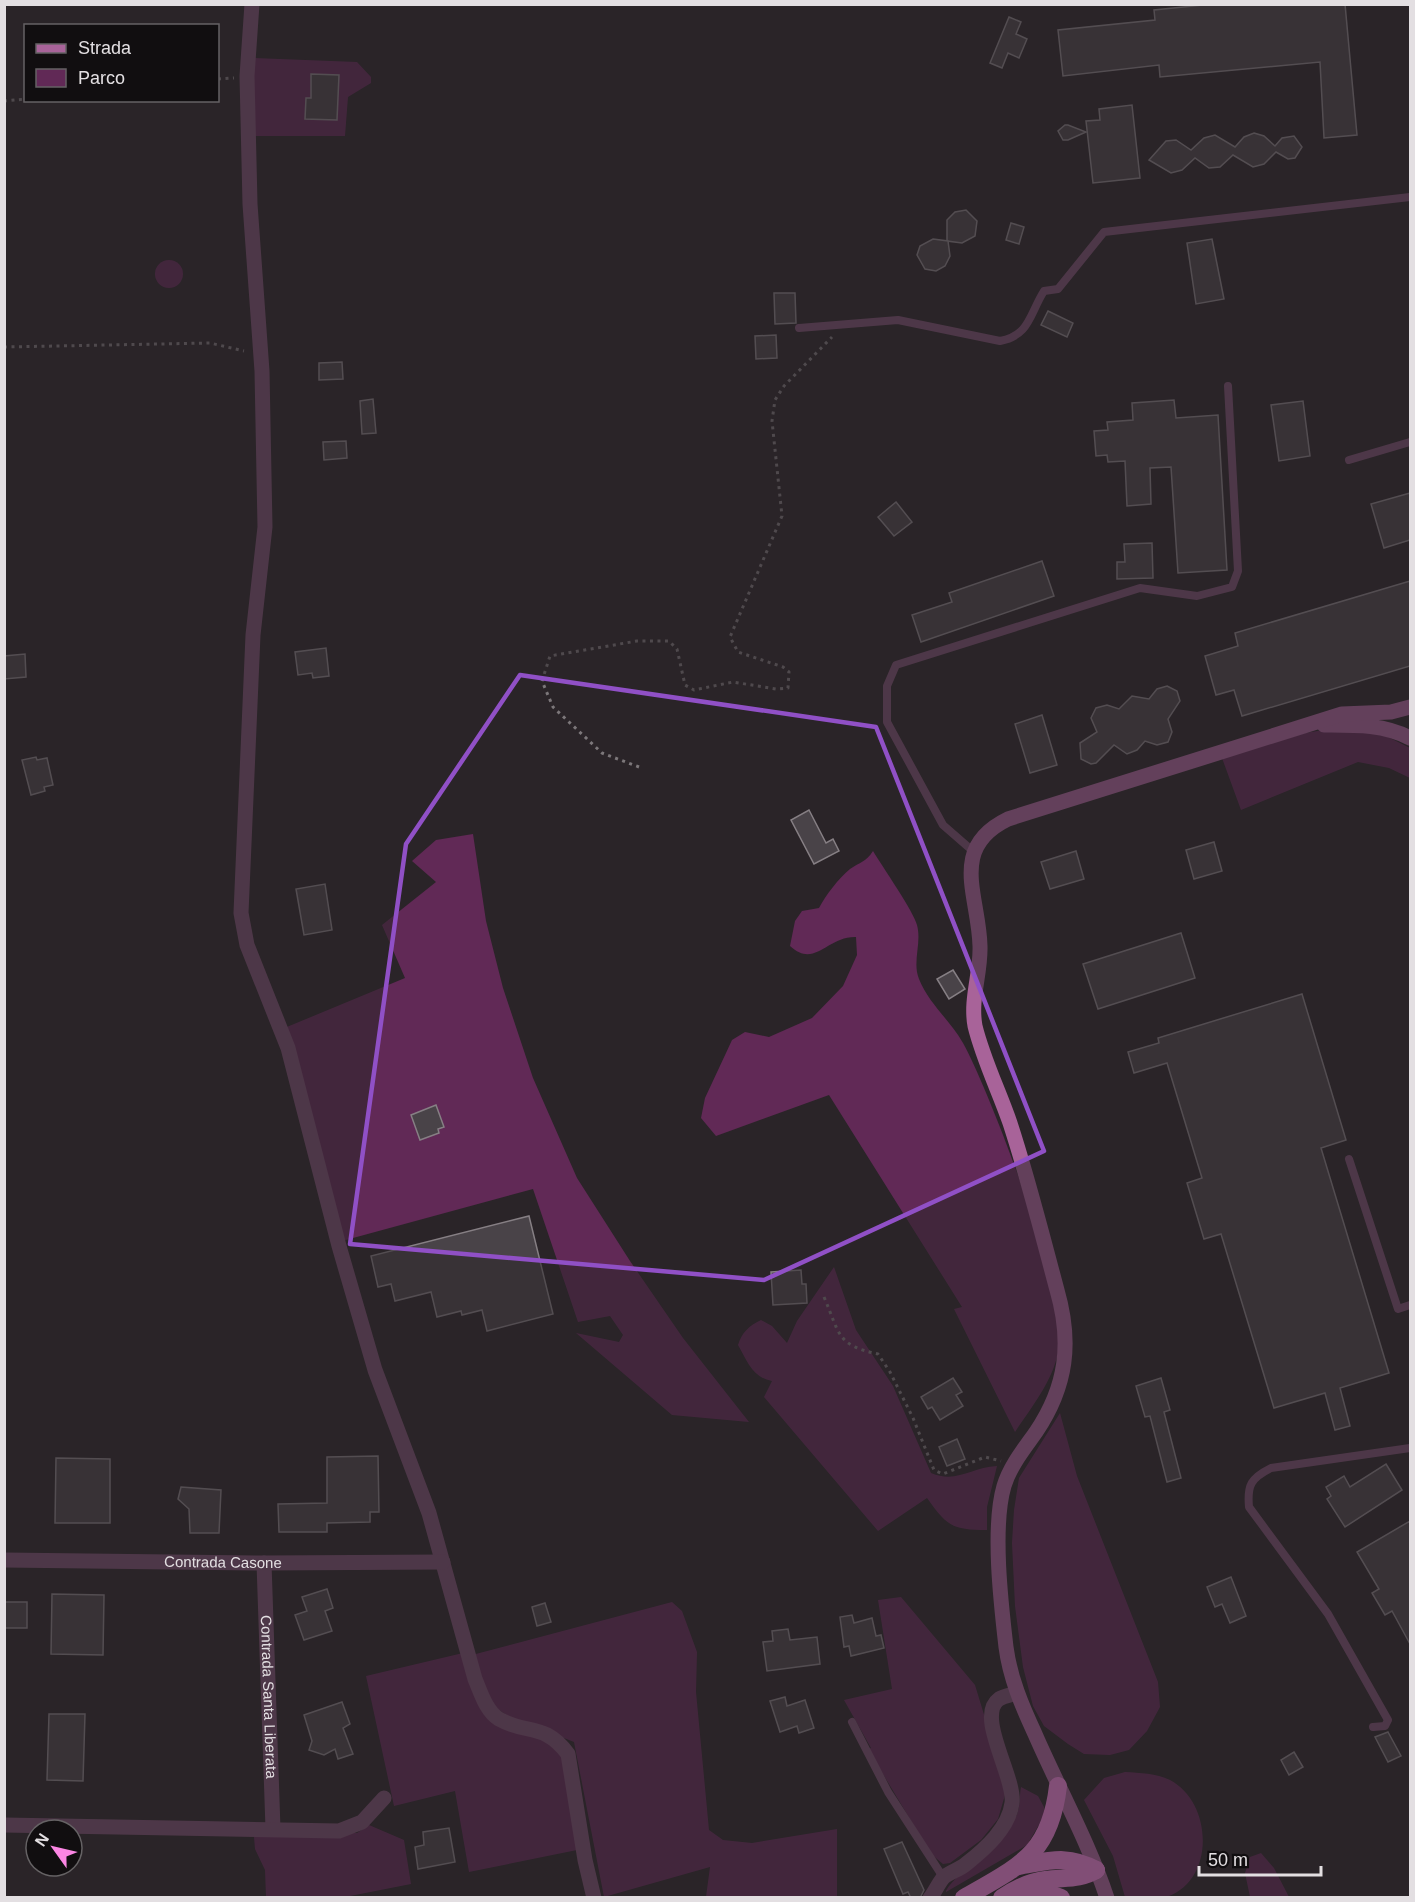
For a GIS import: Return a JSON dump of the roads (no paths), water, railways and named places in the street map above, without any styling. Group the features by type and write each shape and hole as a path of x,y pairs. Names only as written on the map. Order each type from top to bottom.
{"highway":[{"path":"964,1898 1018,1866 1048,1831 1055,1808 1058,1786"},
{"path":"1018,1866 1069,1860 1080,1861 1096,1870"},
{"path":"1004,1896 1028,1883 1048,1879 1075,1879 1096,1870"},
{"path":"1004,1896 1033,1890 1061,1898"}],"main road":[{"path":"1107,1898 1017,1693 1006,1650 1000,1586 1001,1514 1004,1487 1014,1464 1055,1400 1065,1371 1067,1347 1059,1294 1010,1123 975,1026 973,1008 981,948 978,917 970,881 974,852 988,831 1008,819 1342,714 1391,712 1410,707"},
{"path":"1309,725 1365,725 1393,731 1410,738"}],"street":[{"path":"252,4 247,88 250,204 261,358 265,527 253,636 240,914 247,945 288,1048 339,1246 375,1370 418,1483 443,1562 475,1679 485,1703 498,1718 544,1732 558,1742 568,1754 585,1860 594,1898"},
{"name":"Contrada Casone","path":"4,1560 264,1563 443,1562"},
{"name":"Contrada Santa Liberata","path":"264,1563 273,1829"},
{"path":"930,1898 944,1878 965,1865 1000,1831 1012,1804 1012,1786 995,1738 991,1717 994,1704 1000,1698 1017,1693"},
{"path":"4,1825 339,1831 362,1822 384,1798"}],"lane":[{"path":"799,328 898,320 1000,341 1017,338 1025,329 1044,291 1058,289 1104,232 1410,197"},
{"path":"974,852 943,825 886,722 887,686 896,665 1140,588 1197,596 1232,587 1238,571 1228,386"},
{"path":"1349,460 1410,442"},
{"path":"1349,1159 1398,1309 1410,1305"},
{"path":"1373,1727 1385,1726 1388,1720 1328,1614 1249,1507 1247,1490 1254,1476 1271,1468 1410,1448"},
{"path":"852,1722 888,1792 944,1878"}]}
